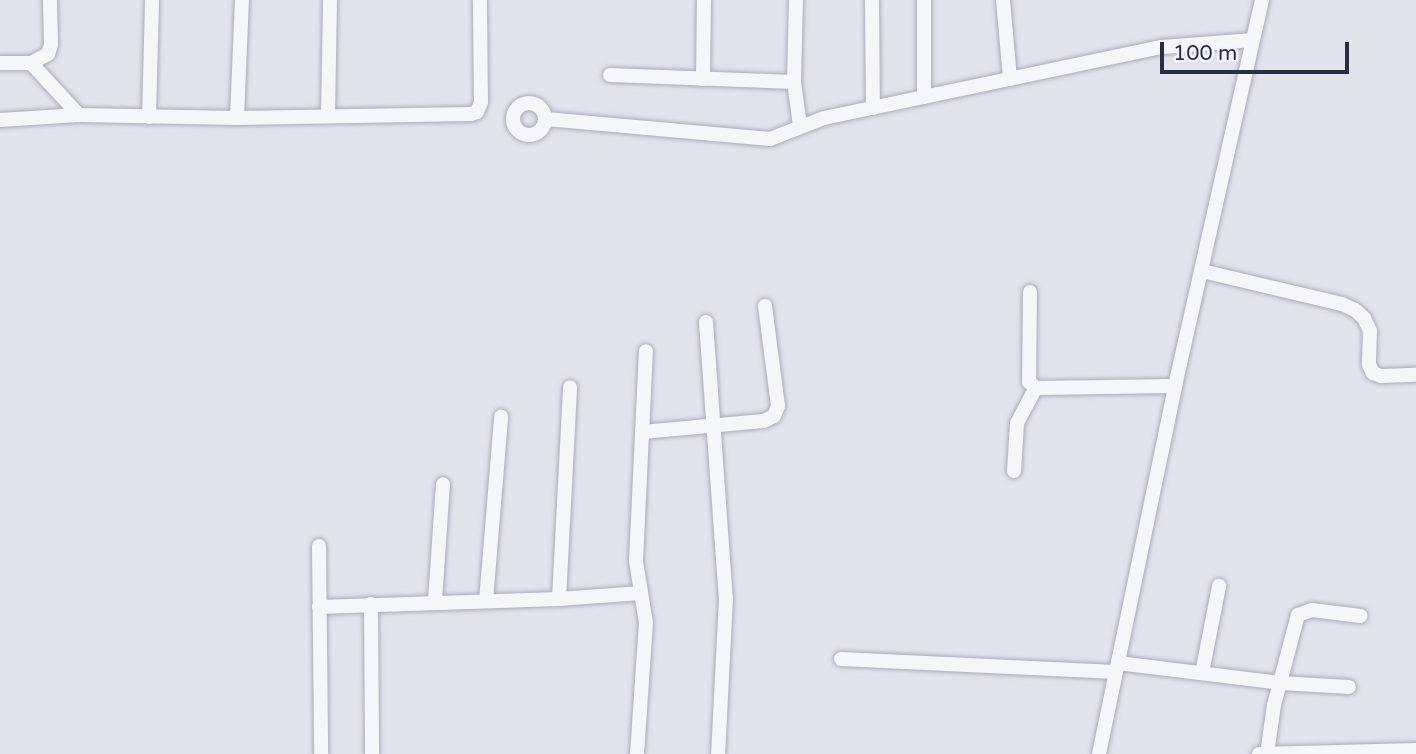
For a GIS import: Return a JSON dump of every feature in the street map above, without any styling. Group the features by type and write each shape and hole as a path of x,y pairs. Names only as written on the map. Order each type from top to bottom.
{"street":[{"path":"0,63 31,63 48,54 51,44 50,0"},
{"path":"149,117 152,0"},
{"path":"237,118 242,0"},
{"path":"328,116 330,0"},
{"path":"0,120 79,115 237,118 477,112 481,102 480,0"},
{"path":"703,79 704,0"},
{"path":"796,0 794,82 800,126"},
{"path":"872,0 873,108"},
{"path":"924,0 924,97"},
{"path":"1003,0 1010,79"},
{"path":"1107,754 1099,754 1175,386 1262,0"},
{"path":"546,119 770,139 800,126 873,108 1162,47 1253,40"},
{"path":"31,63 79,115"},
{"path":"610,75 794,82"},
{"path":"1202,271 1342,304 1355,310 1364,318 1370,331 1369,365 1373,373 1381,376 1416,374"},
{"path":"1030,292 1030,382 1036,388 1175,386"},
{"path":"642,432 764,421 774,416 778,406 765,306"},
{"path":"706,322 727,620 718,754"},
{"path":"637,754 646,623 636,561 646,351"},
{"path":"559,599 570,387"},
{"path":"1014,471 1017,423 1036,388"},
{"path":"486,601 501,417"},
{"path":"435,601 443,484"},
{"path":"319,546 321,754"},
{"path":"1202,673 1219,586"},
{"path":"319,607 435,601 559,599 641,593"},
{"path":"371,604 372,754"},
{"path":"1266,754 1280,683 1298,615 1311,610 1361,616"},
{"path":"841,659 1117,667 1349,688"},
{"path":"1259,754 1416,750"}]}
